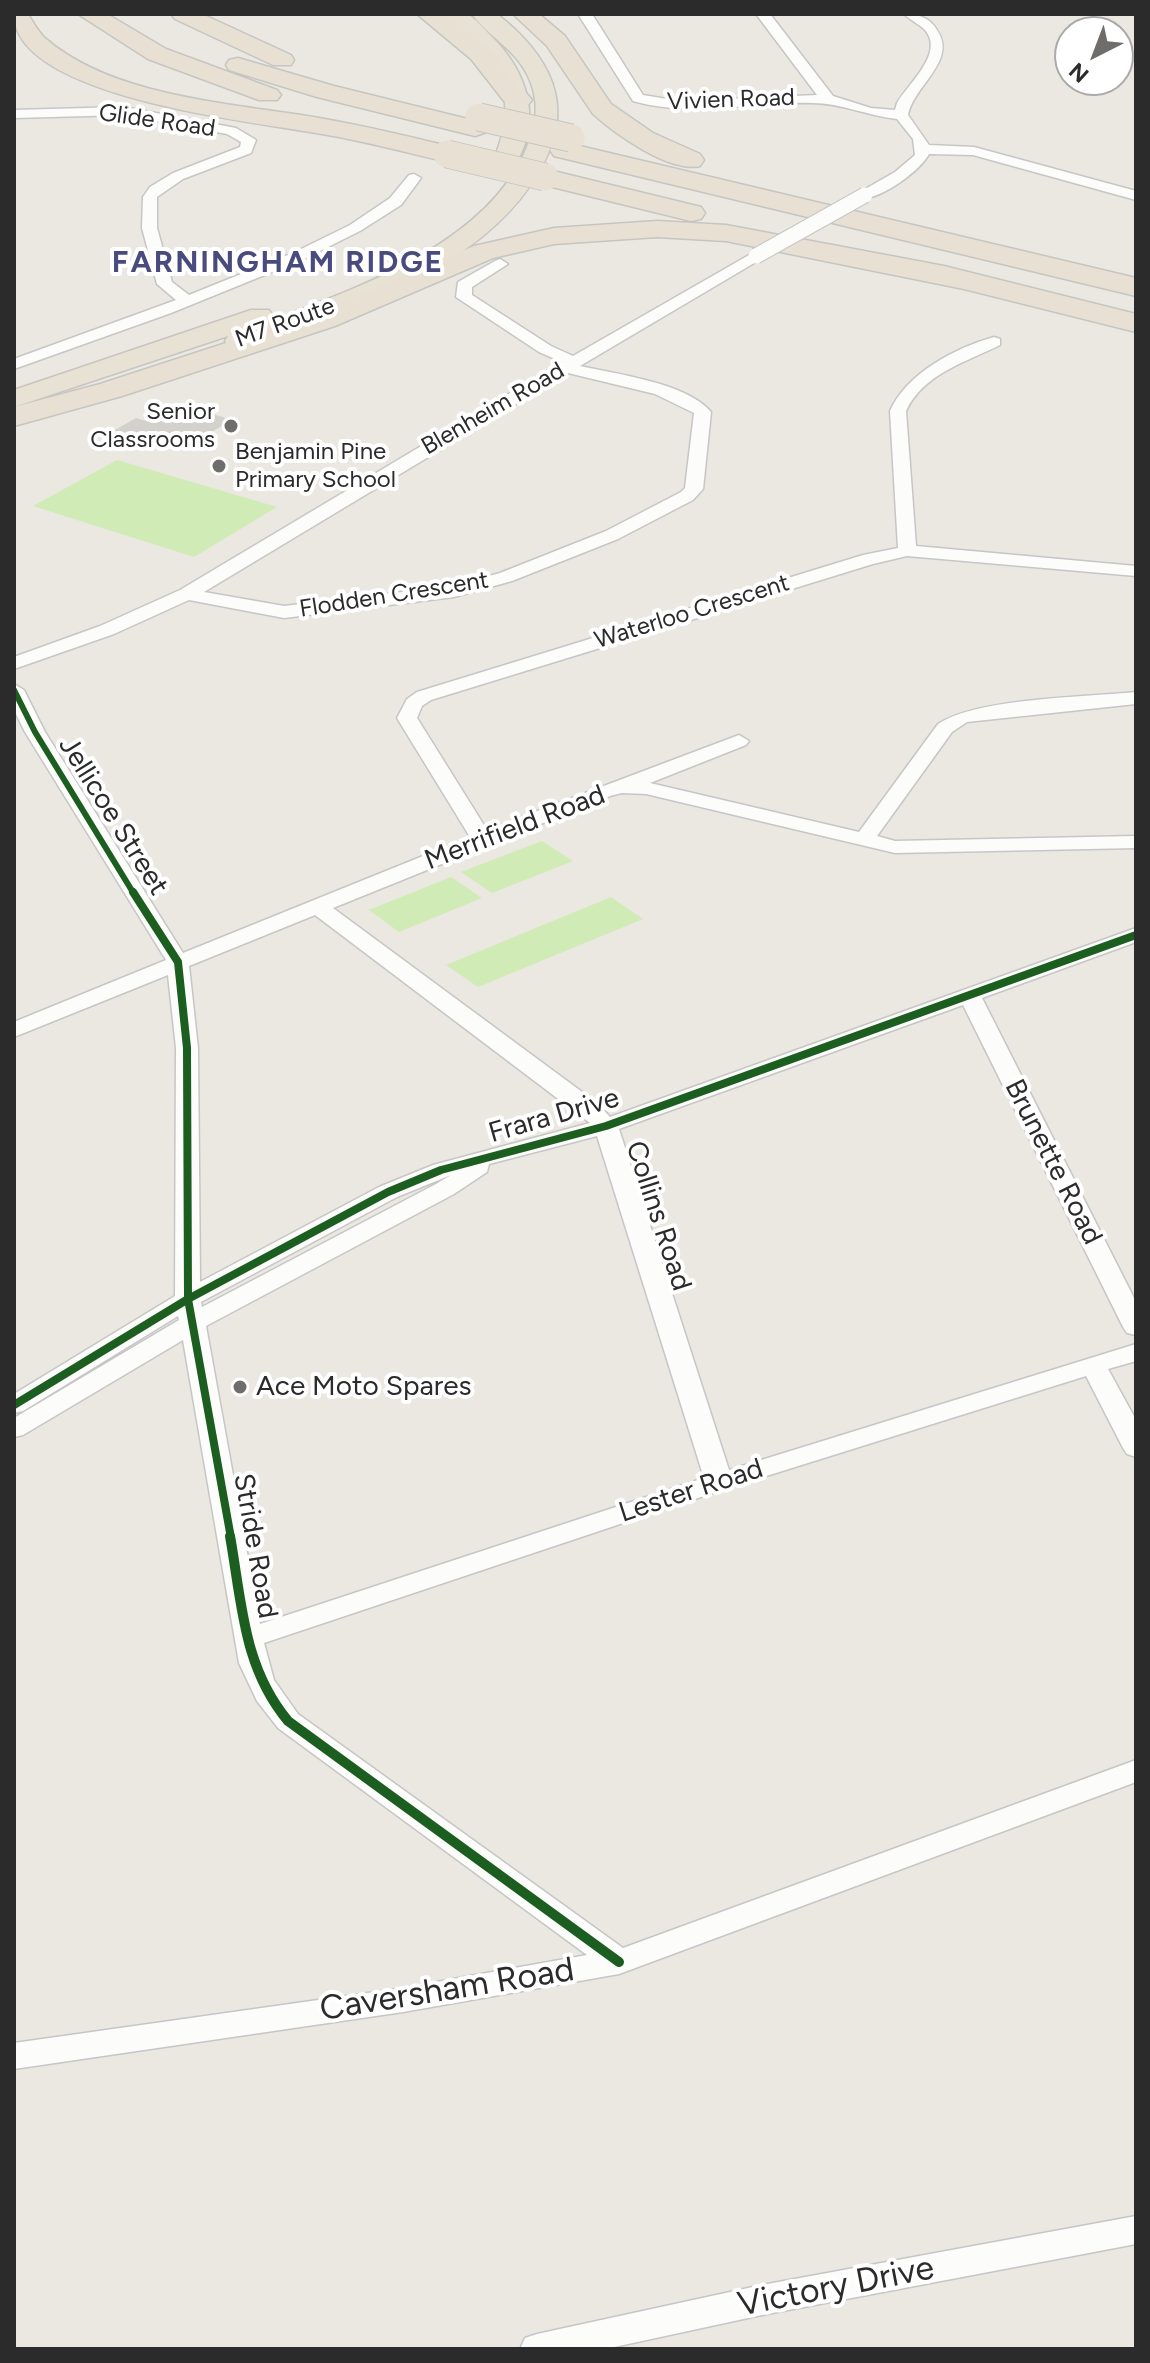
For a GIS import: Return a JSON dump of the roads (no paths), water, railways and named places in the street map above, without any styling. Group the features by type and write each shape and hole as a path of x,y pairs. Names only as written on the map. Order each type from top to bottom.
{"highway":[{"path":"16,14 36,44 49,55 103,81 165,98 323,126 464,135"},
{"path":"90,14 157,54 246,88 558,158 1136,307"},
{"path":"132,14 189,46 264,74 464,135 1136,287"},
{"path":"183,14 222,35 292,63 394,96 464,135"},
{"path":"429,14 466,41 488,62 506,91 519,100"},
{"name":"M7 Route","path":"14,399 291,305 400,255 464,209 499,172 519,131 519,100 506,65 495,50 453,14"},
{"name":"M7 Route","path":"14,417 328,308 409,271 460,239 492,214 522,182 541,148 548,124 548,108 546,93 532,62 510,37 483,14"},
{"path":"525,14 556,41 602,109 636,136 695,161 828,200 1136,274"},
{"path":"558,158 828,200"},
{"path":"558,158 974,282 1136,323"},
{"path":"14,417 111,390 325,320 473,255 554,236 645,229 726,233 974,282"}],"street":[{"name":"Vivien Road","path":"585,14 638,98 645,101 675,104 828,99"},
{"path":"763,14 828,99 870,112 901,115"},
{"path":"911,14 924,21 936,42 935,63 903,102 901,115 924,149 974,151 1136,196"},
{"name":"Glide Road","path":"14,114 124,111 231,131 249,140 250,146 246,150 177,177 156,189 150,197 149,217 165,284 187,301"},
{"name":"Blenheim Road","path":"14,663 118,626 187,594 569,364 865,195 916,164 924,149"},
{"path":"14,364 187,301 358,229 396,203 412,187 414,178"},
{"path":"500,264 464,285 464,297 569,364"},
{"path":"907,551 898,411 902,398 910,388 928,377 994,342"},
{"name":"Flodden Crescent","path":"187,594 284,612 454,591 506,577 612,535 687,496 694,489 703,412 698,406 679,397 569,364"},
{"name":"Waterloo Crescent","path":"483,840 407,718 414,703 424,696 869,559 907,551 1136,571"},
{"name":"Jellicoe Street","path":"14,690 35,732 178,962"},
{"path":"863,841 945,728 960,718 981,713 1136,698"},
{"path":"621,787 739,741"},
{"name":"Merrifield Road","path":"14,1030 549,812 621,787 646,788 863,841 927,848 1136,842"},
{"name":"Collins Road","path":"318,907 589,1108 606,1126 719,1482"},
{"name":"Frara Drive","path":"14,1405 191,1310 445,1189 498,1155 606,1126 1136,935"},
{"name":"Stride Road","path":"178,962 187,1048 191,1310 249,1638 260,1683 288,1721 619,1962"},
{"name":"Brunette Road","path":"970,997 1136,1327"},
{"name":"Frara Drive","path":"14,1429 191,1310"},
{"name":"Lester Road","path":"249,1638 719,1482 1136,1352"},
{"path":"1093,1367 1106,1385 1136,1448"},
{"name":"Caversham Road","path":"14,2056 403,2000 619,1962 1136,1771"},
{"name":"Victory Drive","path":"537,2349 777,2297 1136,2230"}],"place":[{"name":"Senior Classrooms","path":"231,426"},
{"name":"Benjamin Pine Primary School","path":"219,466"},
{"name":"Ace Moto Spares","path":"240,1387"}],"district":[{"name":"FARNINGHAM RIDGE","path":"278,263"}]}
